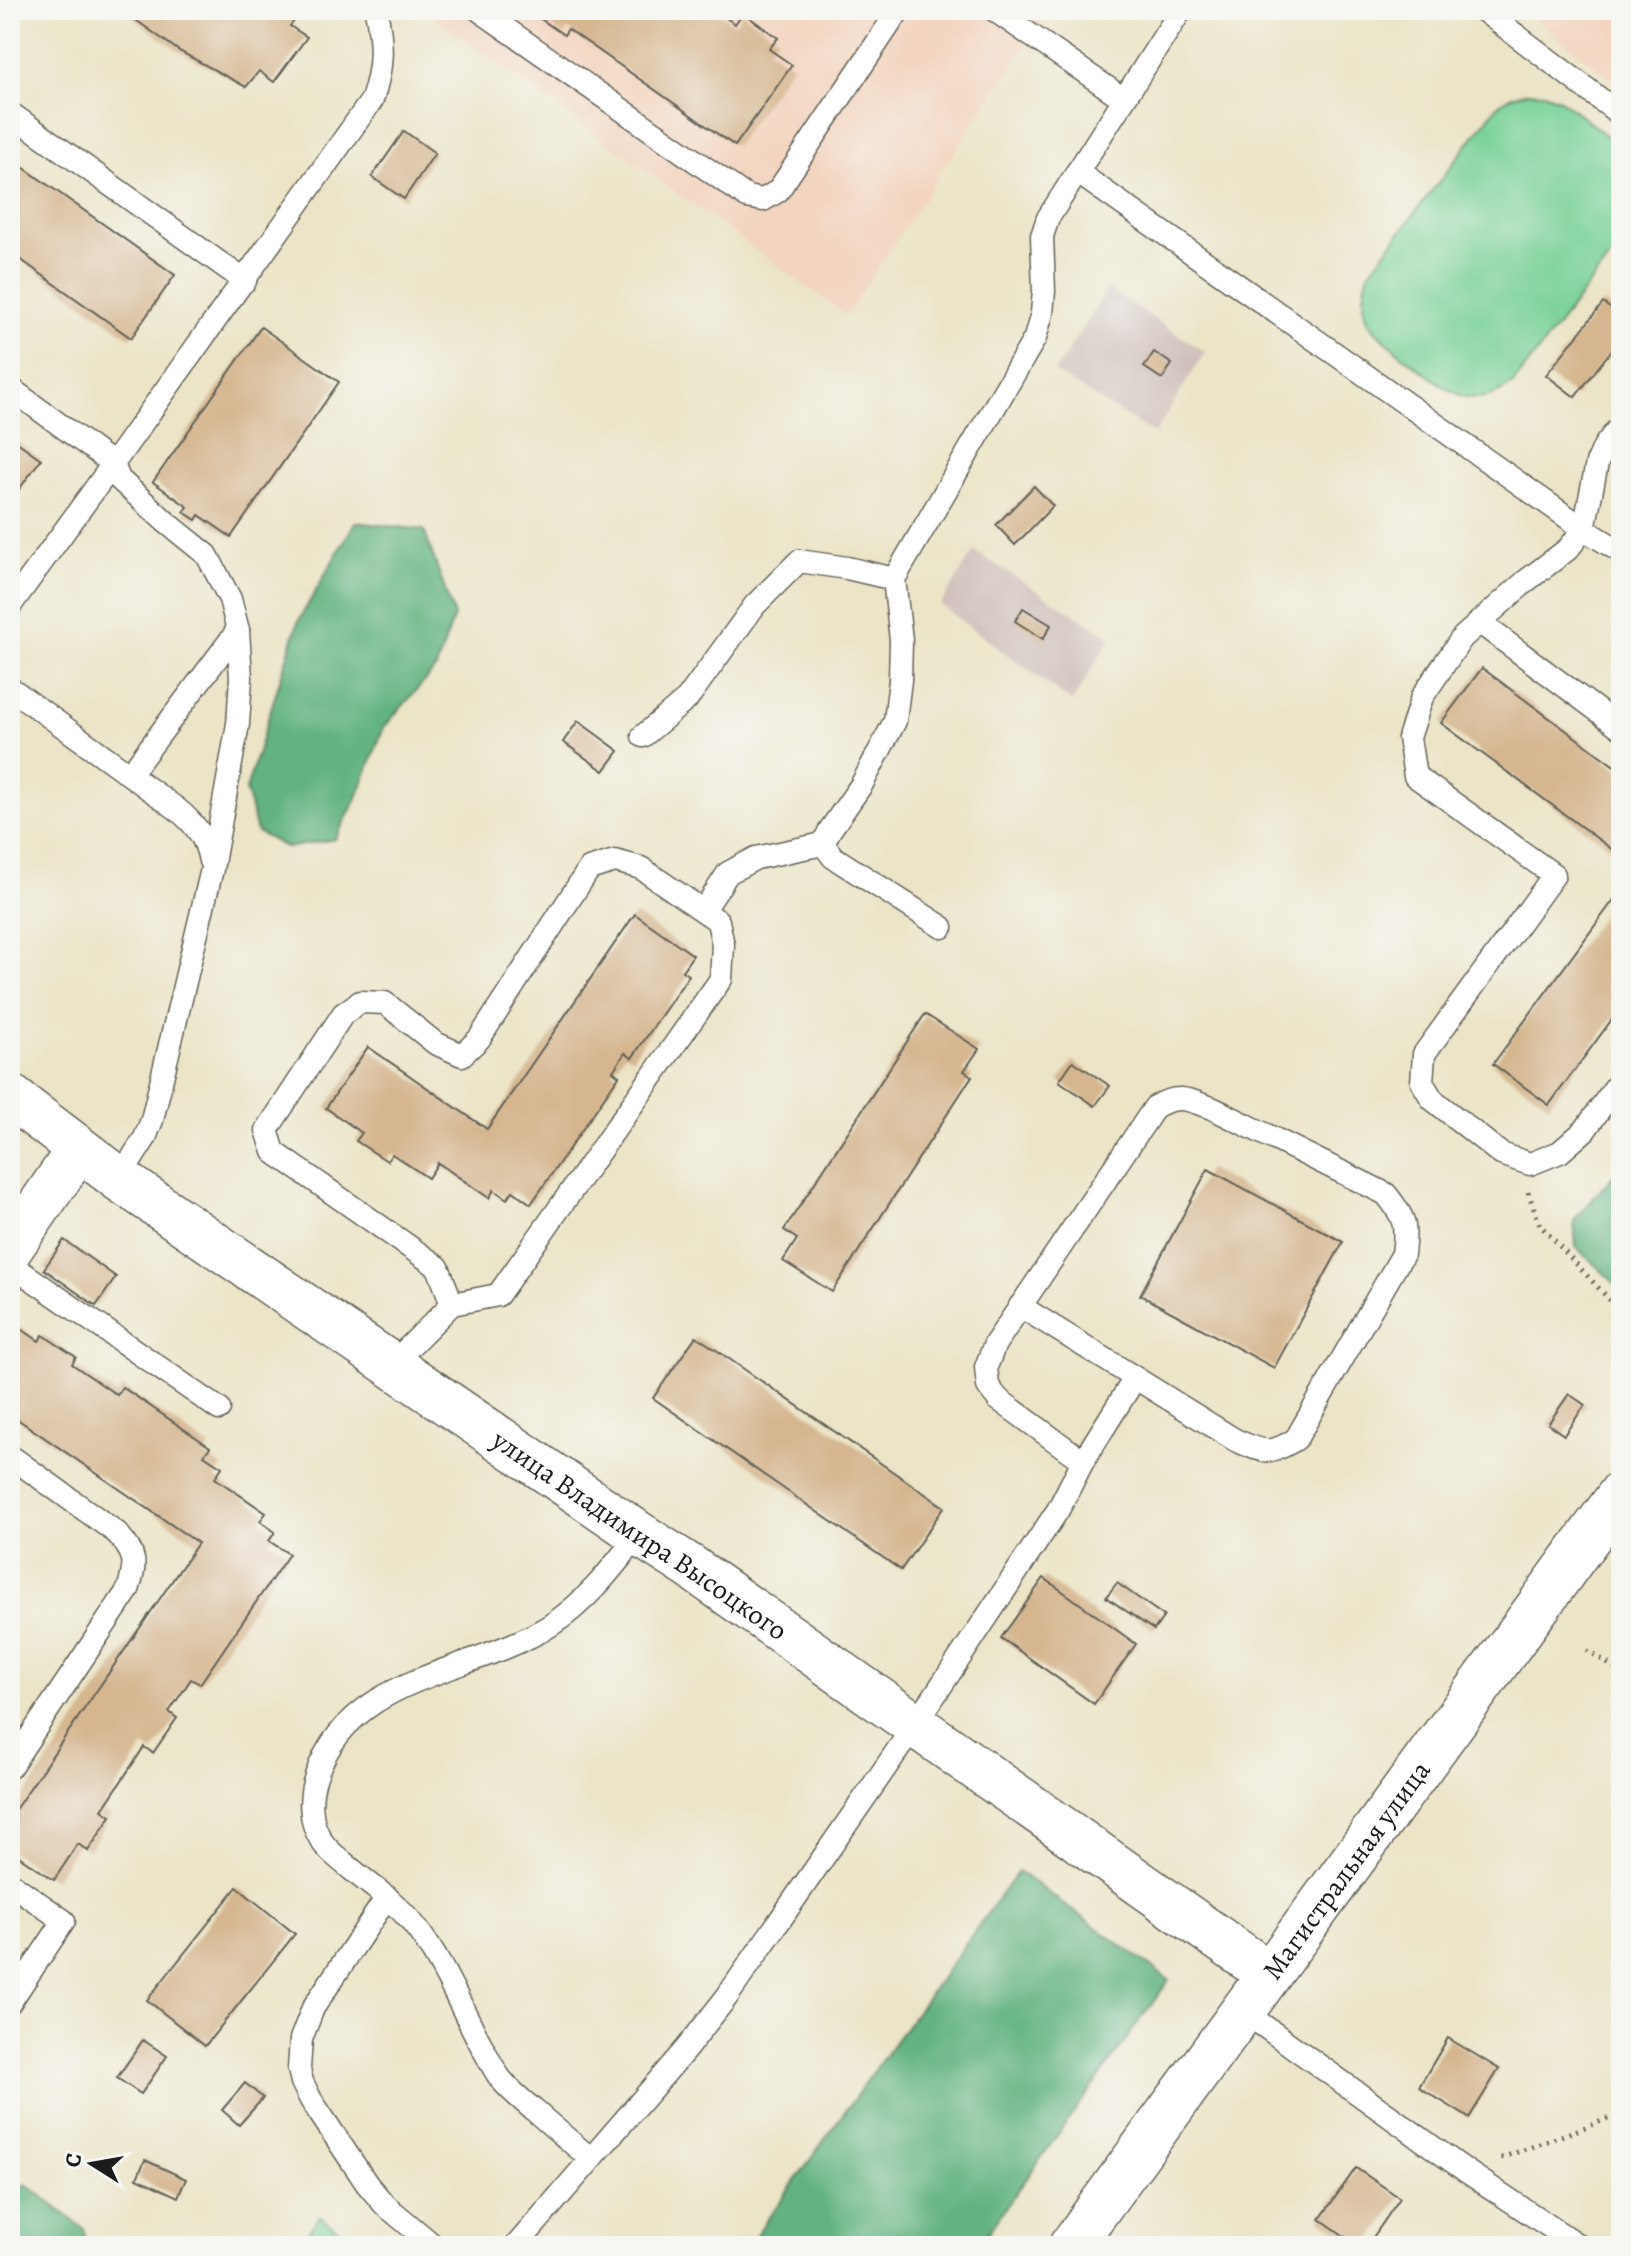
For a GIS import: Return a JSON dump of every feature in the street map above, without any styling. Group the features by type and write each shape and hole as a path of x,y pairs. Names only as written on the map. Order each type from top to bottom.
{"street":[{"name":"улица Владимира Высоцкого","path":"10,1096 119,1179 689,1566 1269,1974"},
{"path":"10,1249 79,1149"},
{"name":"Магистральная улица","path":"1071,2246 1621,1493"}],"lane":[{"path":"10,606 372,100 381,73 376,10"},
{"path":"479,10 747,197 763,200 778,191 899,10"},
{"path":"994,10 1124,99"},
{"path":"823,844 862,784 895,721 901,640 894,579 1035,338 1043,302 1042,236 1048,218 1181,10"},
{"path":"1483,10 1621,115"},
{"path":"10,113 245,281"},
{"path":"1077,172 1621,552"},
{"path":"10,388 113,464 119,479 207,555 230,599 238,630 241,678 238,724 212,869 152,1120 145,1138 119,1179"},
{"path":"1621,425 1605,445 1597,463 1584,529 1568,549 1526,581 1462,638 1422,697 1409,738 1415,776 1554,875 1424,1054 1422,1082 1432,1099 1501,1154 1530,1164 1560,1152 1585,1130 1621,1079"},
{"path":"643,736 687,699 755,605 799,561 894,579"},
{"path":"1479,622 1621,728"},
{"path":"130,774 238,630"},
{"path":"10,688 197,825 209,851 212,869"},
{"path":"704,910 728,873 737,868 756,858 823,844"},
{"path":"823,844 833,857 942,927"},
{"path":"391,1365 452,1304 498,1295 721,979 723,945 718,921 641,868 615,861 589,869 479,1039 462,1055 435,1043 385,1003 360,1002 343,1014 267,1130 274,1152 438,1267 452,1304"},
{"path":"1020,1306 1235,1440 1260,1450 1278,1451 1296,1439 1403,1254 1406,1229 1398,1210 1386,1194 1214,1109 1192,1100 1171,1098 1155,1107 1020,1306 995,1344 986,1367 988,1386 998,1399 1083,1461"},
{"path":"10,1264 219,1409"},
{"path":"516,2246 686,2049 726,1998 915,1725 1058,1510 1083,1461 1135,1378"},
{"path":"10,1456 117,1533 131,1548 135,1569 128,1590 10,1767"},
{"path":"590,2158 520,2099 500,2078 423,1938 402,1911 321,1841 313,1823 311,1806 313,1783 322,1757 334,1738 356,1715 403,1686 497,1650 551,1625 595,1590 639,1534"},
{"path":"10,1883 64,1921 10,2002"},
{"path":"387,1897 313,2008 301,2039 299,2069 311,2100 367,2184 384,2204 434,2246"},
{"path":"1243,2011 1466,2171 1579,2246"}],"path":[{"path":"1530,1164 1526,1188 1540,1225 1621,1312"},
{"path":"1587,1650 1621,1672"},
{"path":"1466,2171 1621,2114"}],"shaded area":[{"path":"424,10 1049,10 846,315"},
{"path":"1522,10 1621,10 1621,86"},
{"path":"1108,289 1205,352 1154,434 1054,372"},
{"path":"974,551 1111,637 1072,702 940,605"}],"green space":[{"path":"1528,92 1544,93 1559,99 1621,147 1621,243 1513,384 1491,396 1466,397 1430,376 1375,330 1365,310 1366,285 1369,273 1498,105 1512,96"},
{"path":"355,522 424,530 454,616 436,668 384,727 356,800 335,839 287,848 257,832 246,790 298,622"},
{"path":"1621,1167 1621,1289 1576,1247 1574,1220"},
{"path":"1018,1871 1169,1980 978,2246 748,2246"},
{"path":"26,2184 84,2229 86,2246 10,2246 10,2194"},
{"path":"320,2216 361,2246 298,2246"}],"building":[{"path":"122,10 302,10 290,26 307,37 274,82 259,71 246,87 179,51"},
{"path":"534,10 714,10 735,24 743,13 778,38 769,49 792,65 735,146 568,29 564,35 532,13"},
{"path":"404,131 435,153 404,199 372,177"},
{"path":"10,158 175,275 131,338 10,252"},
{"path":"1603,303 1621,316 1621,338 1575,397 1546,375"},
{"path":"261,327 339,382 231,537 199,515 196,520 184,512 188,507 153,482"},
{"path":"1154,352 1172,364 1162,379 1144,367"},
{"path":"10,437 41,459 10,502"},
{"path":"1034,486 1053,506 1015,545 996,525"},
{"path":"1023,608 1051,625 1043,639 1015,621"},
{"path":"1482,668 1621,771 1621,856 1441,723"},
{"path":"578,721 619,751 604,771 563,742"},
{"path":"1621,890 1621,1007 1549,1105 1493,1064"},
{"path":"635,914 693,955 682,971 689,975 632,1058 625,1053 613,1071 619,1076 531,1204 513,1191 507,1199 494,1190 489,1198 438,1163 428,1178 392,1154 387,1161 356,1141 362,1133 326,1108 368,1047 487,1129"},
{"path":"925,1014 979,1049 964,1071 972,1076 832,1292 783,1261 797,1239 784,1230"},
{"path":"1073,1061 1110,1086 1095,1106 1059,1081"},
{"path":"1208,1169 1343,1242 1274,1368 1140,1295"},
{"path":"64,1240 116,1277 96,1306 44,1269"},
{"path":"10,1321 39,1341 43,1335 76,1357 72,1364 117,1395 122,1387 210,1447 204,1455 222,1467 215,1478 266,1513 260,1521 275,1532 269,1541 289,1554 200,1684 191,1679 169,1712 177,1718 153,1753 144,1747 102,1810 111,1816 88,1851 78,1844 54,1880 10,1850 10,1817 198,1543 10,1414"},
{"path":"696,1336 944,1507 901,1570 653,1398"},
{"path":"1569,1394 1585,1405 1564,1435 1548,1424"},
{"path":"1044,1578 1136,1644 1094,1704 1001,1638"},
{"path":"1117,1583 1164,1616 1154,1630 1106,1597"},
{"path":"237,1887 295,1934 205,2046 147,2000"},
{"path":"1448,2038 1499,2069 1469,2118 1419,2087"},
{"path":"143,2040 167,2056 141,2094 117,2078"},
{"path":"245,2083 263,2098 239,2125 222,2110"},
{"path":"145,2160 186,2179 178,2197 137,2178"},
{"path":"1356,2168 1400,2198 1367,2246 1359,2246 1320,2219"}]}
